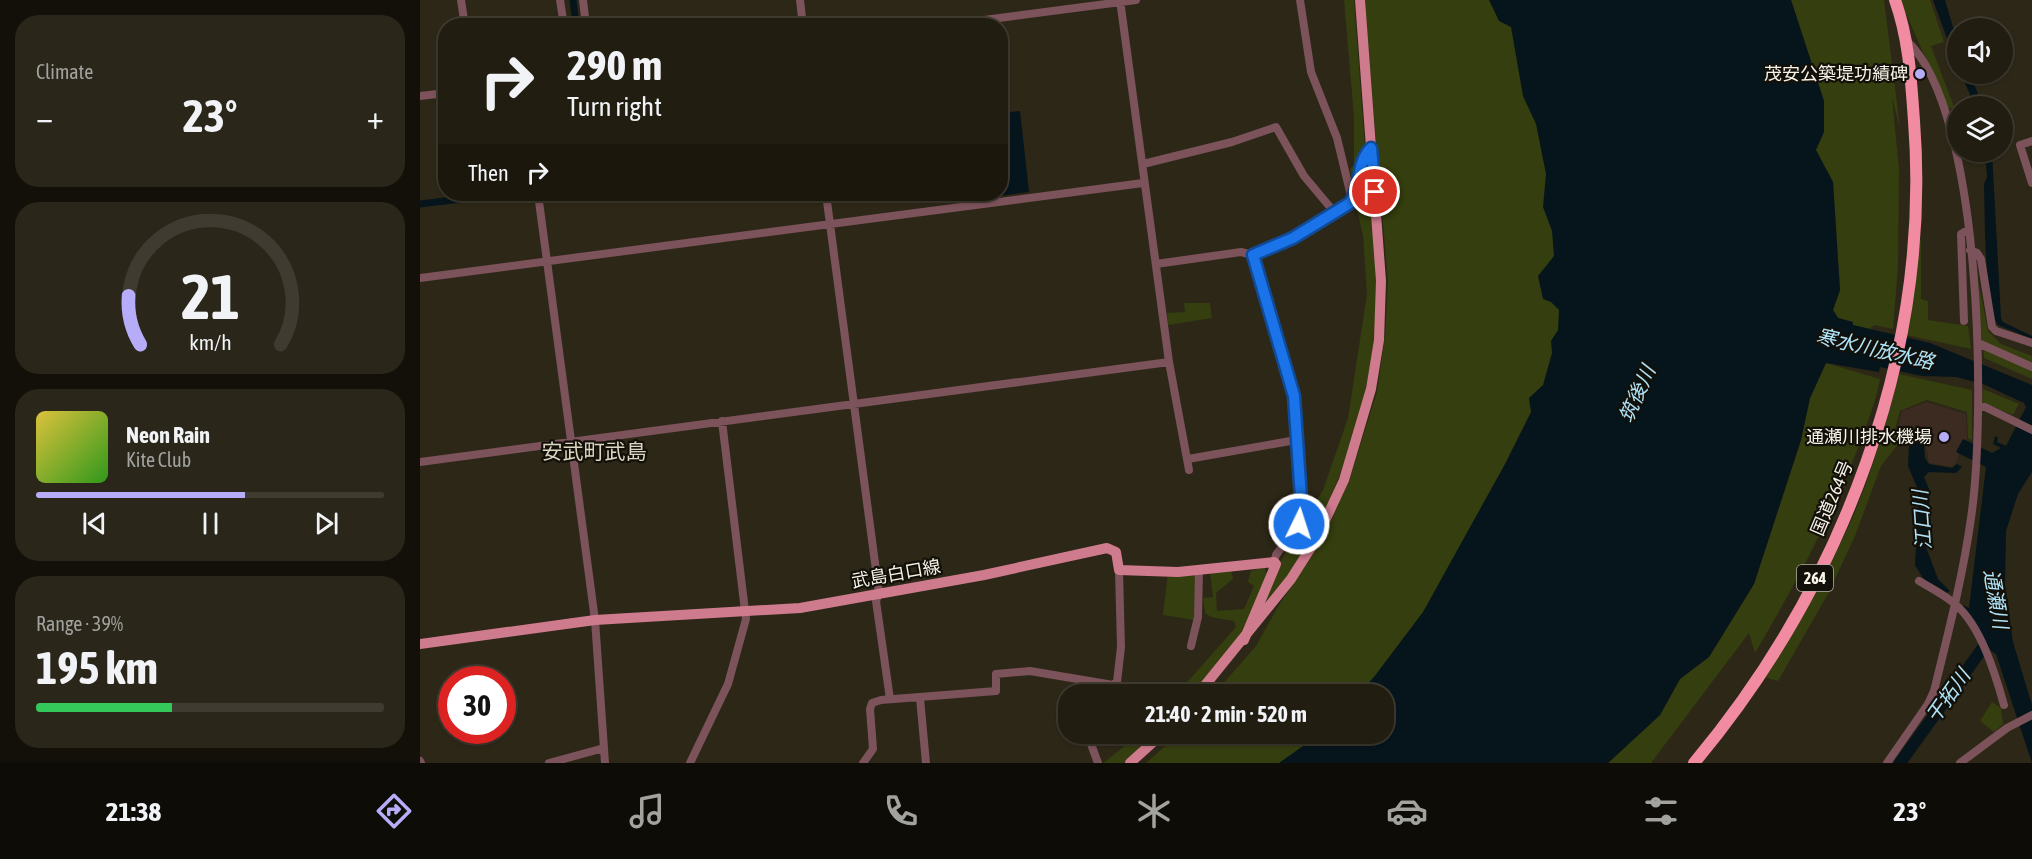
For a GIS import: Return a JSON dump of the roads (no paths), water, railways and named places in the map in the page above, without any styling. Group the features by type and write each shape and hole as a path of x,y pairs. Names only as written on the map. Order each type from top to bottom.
{"highway":[{"name":"国道264号","path":"1694,763 1744,698 1806,598 1844,520 1868,461 1894,372 1909,290 1917,199 1916,147 1907,41 1895,0"}],"main road":[{"path":"1207,684 1291,579 1317,538 1344,480 1371,389 1379,340 1381,281 1359,0"},
{"name":"武島白口線","path":"420,644 595,620 800,608 984,575 1107,548 1116,552 1119,570"},
{"path":"1119,570 1199,570 1274,562 1276,564 1244,640"},
{"path":"1130,763 1151,744"}],"street":[{"path":"462,0 464,18"},
{"path":"560,0 563,18"},
{"path":"583,0 585,18"},
{"path":"800,0 802,18"},
{"path":"997,18 1136,0"},
{"path":"1300,0 1311,72 1337,138 1352,200"},
{"path":"1120,1 1168,362 1189,470"},
{"path":"1887,763 1928,704 1934,691 1972,517 1979,404 1978,345 1961,170 1952,133 1929,75 1914,48 1907,41"},
{"path":"420,96 438,94"},
{"path":"1143,164 1232,142 1276,127 1304,176 1335,213"},
{"path":"2032,141 2020,145 2032,183"},
{"path":"1156,264 1240,252 1253,255 1293,238 1352,200 1358,171 1371,148"},
{"path":"420,279 1143,183"},
{"path":"539,201 595,620 605,763"},
{"path":"827,201 879,593 876,601 891,699"},
{"path":"1964,321 1961,234 1968,230"},
{"path":"1970,250 1977,253 1981,259 1992,327 2006,335 2032,343"},
{"path":"1253,255 1294,396 1301,512 1296,530 1276,555 1274,562"},
{"path":"1978,345 2032,367"},
{"path":"420,462 1168,362"},
{"path":"1979,404 2032,429"},
{"path":"690,763 728,684 746,612 722,421"},
{"path":"1188,459 1296,440"},
{"path":"1114,684 1117,682 1121,648 1119,570"},
{"path":"1191,646 1198,617 1199,570"},
{"path":"1920,581 1955,599 1984,647 2004,705"},
{"path":"863,763 873,749 870,714 872,703 891,699 996,692 996,674 1030,671 1107,684"},
{"path":"920,698 926,763"},
{"path":"1960,763 2014,724 2032,716"},
{"path":"1091,744 1098,763"},
{"path":"549,763 604,748"}],"water":[{"path":"1489,0 1791,0 1824,101 1824,132 1816,150 1833,182 1840,290 1833,310 1838,318 1853,322 1853,325 1930,343 2032,385 2032,472 2018,494 2006,531 2005,586 2013,642 2032,705 2032,763 1996,654 1988,649 1963,608 1963,605 1969,608 1986,467 1956,452 1963,439 1992,453 2001,448 1993,444 1995,436 1998,438 1997,442 2006,446 2026,407 2024,403 1983,384 1956,377 1922,376 1880,367 1879,372 1826,363 1810,398 1801,440 1754,584 1709,657 1680,679 1660,715 1608,763 1279,763 1306,744 1394,744 1394,684 1367,684 1423,612 1505,464 1531,412 1529,398 1543,385 1552,353 1551,341 1558,330 1559,310 1551,302 1543,299 1538,276 1554,256 1552,231 1543,207 1546,174 1536,124 1523,96 1511,27 1499,21"},
{"path":"1933,0 1945,0 1950,18 1947,18 1947,38"},
{"path":"1965,84 1974,84 1979,96 1971,96"},
{"path":"1020,111 1029,192 1008,195 1008,112"},
{"path":"1986,162 1993,162 2001,318 2003,322 2032,336 2032,339 1998,325 1993,315 1986,258 1984,184 1987,177"},
{"name":"江口川","path":"1913,440 1924,446 1925,458 1929,464 1952,468 1957,464 1962,467 1956,473 1929,472 1924,477 1929,489 1930,523 1926,547 1938,579 1950,591 1947,593 1924,580 1915,565 1919,492 1908,466 1909,443"}],"waterway":[{"path":"573,0 575,18"},
{"path":"420,204 444,201"},
{"name":"干拓川","path":"1900,763 1982,649 1993,641"}],"place":[{"name":"茂安公築堤功績碑","path":"1920,74"},
{"name":"通瀬川排水機場","path":"1944,437"}],"district":[{"name":"安武町武島","path":"594,452"}],"water label":[{"name":"寒水川放水路","path":"1875,349"},
{"name":"筑後川","path":"1637,394"},
{"name":"通瀬川","path":"1996,599"}]}
